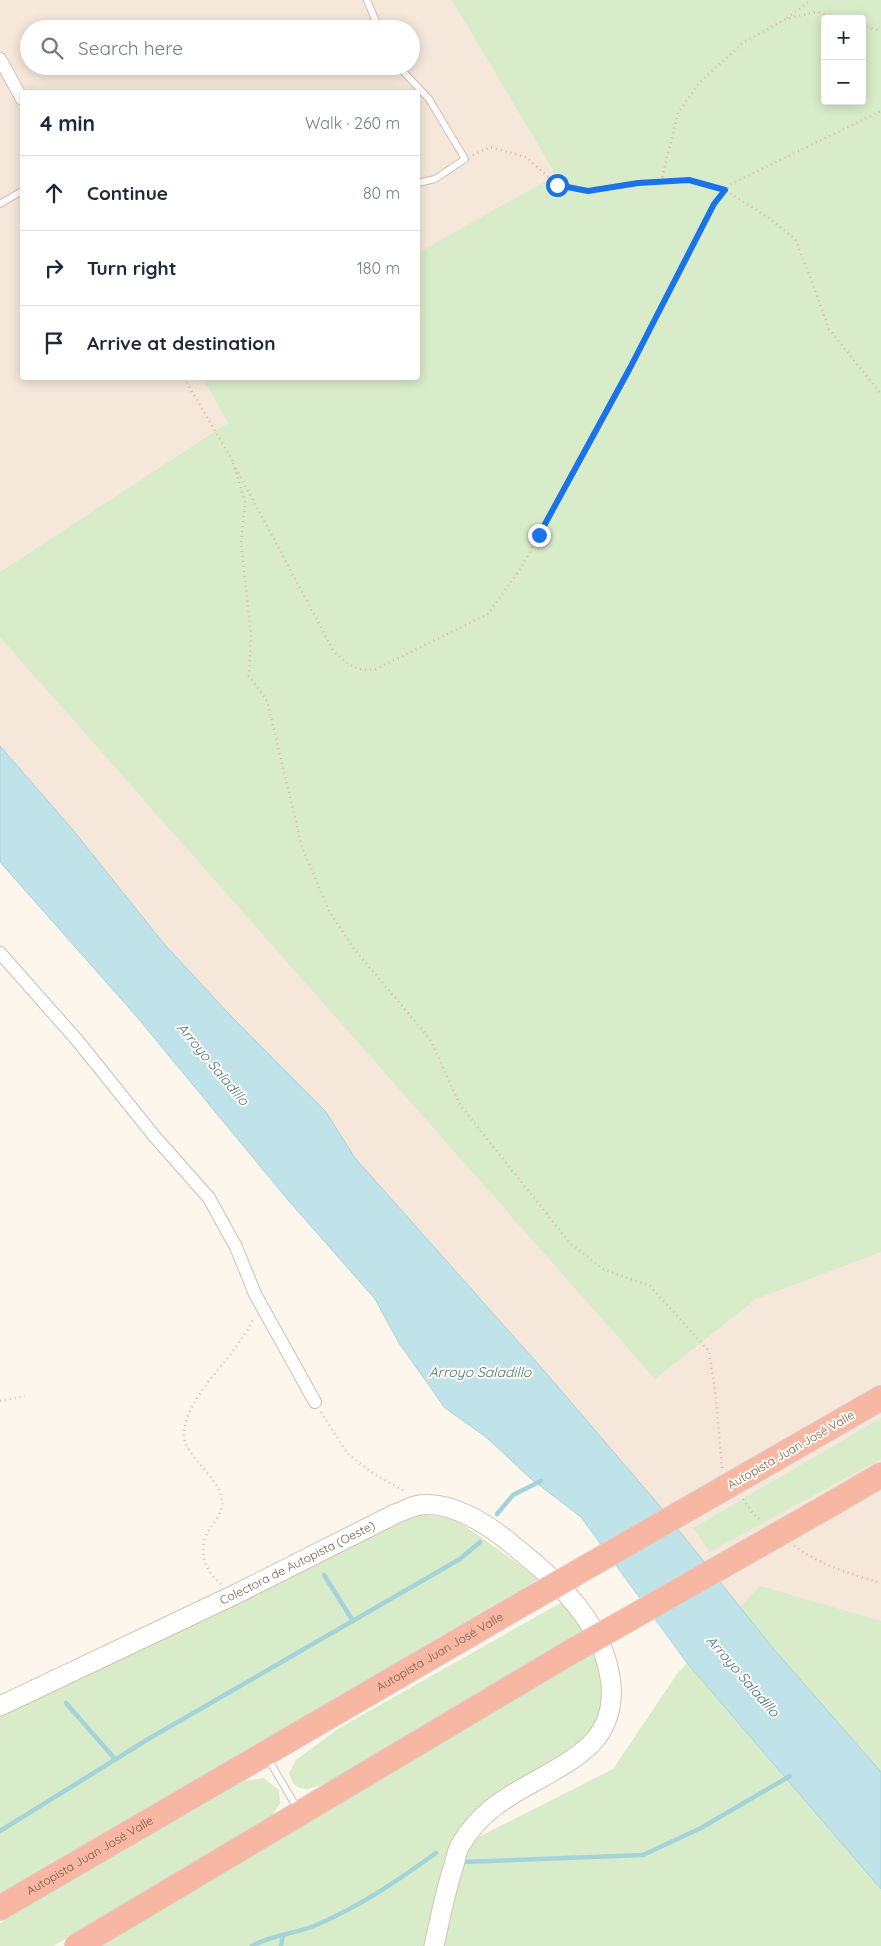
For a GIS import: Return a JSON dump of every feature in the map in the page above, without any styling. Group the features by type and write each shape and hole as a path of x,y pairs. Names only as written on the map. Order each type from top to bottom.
{"highway":[{"name":"Autopista Juan José Valle","path":"0,1908 881,1398"},
{"path":"76,1946 564,1656 881,1475"}],"main road":[{"name":"Colectora de Autopista (Oeste)","path":"0,1706 236,1594 395,1514 419,1505 442,1505 466,1514 506,1539 542,1568 580,1607 605,1652 610,1669 612,1696 608,1721 589,1745 558,1768 521,1788 494,1806 475,1825 460,1845 449,1880 434,1946"}],"street":[{"path":"0,59 20,95"},
{"path":"0,953 77,1040 155,1137 209,1198 236,1247 255,1294 315,1402"}],"lane":[{"path":"367,0 375,20"},
{"path":"406,75 420,90"},
{"path":"420,90 428,99 465,159 435,178 420,182"},
{"path":"0,204 20,192"},
{"path":"265,1753 300,1813"}],"path":[{"path":"661,182 678,113 700,83 744,42 786,19 811,0"},
{"path":"786,19 816,12 826,15"},
{"path":"866,26 881,31"},
{"path":"185,380 233,463 334,652 348,664 363,671 376,669 488,614 521,568 630,368 714,204 725,190 731,184 881,111"},
{"path":"465,159 490,147 526,157 557,185 588,191 638,183 689,180 725,190 766,216 795,239 829,329 881,394"},
{"path":"233,463 244,502 241,543 250,635 249,676 267,701 302,847 328,911 354,949 430,1039 460,1105 570,1243 603,1269 650,1286 709,1351 716,1398 722,1469"},
{"path":"236,1594 218,1582 206,1566 202,1551 208,1533 220,1515 222,1500 212,1478 194,1457 183,1437 186,1419 208,1381 234,1351 252,1321 255,1294"},
{"path":"0,1401 25,1396"},
{"path":"315,1402 347,1453 370,1472 403,1489 419,1505"},
{"path":"738,1492 753,1514 768,1525"},
{"path":"790,1542 804,1553 856,1576 881,1583"}],"shaded area":[{"path":"0,0 881,0 881,1835 0,810"}],"green space":[{"path":"452,0 881,0 881,1252 756,1299 655,1379 0,637 0,572 228,423 204,380 420,380 420,252 556,175"},
{"path":"881,1418 881,1459 710,1552 693,1528"},
{"path":"419,1515 430,1515 461,1523 539,1579 0,1896 0,1716 397,1523"},
{"path":"760,1586 881,1621 881,1772 771,1646 740,1607"},
{"path":"562,1602 584,1632 390,1751 371,1757 336,1778 316,1787 300,1788 293,1782 289,1773 296,1760 339,1728"},
{"path":"594,1653 600,1676 603,1702 600,1715 593,1727 579,1744 472,1815 451,1842 447,1853 613,1769 677,1674 687,1663 881,1889 881,1946 98,1946"},
{"path":"264,1778 279,1790 280,1803 268,1823 53,1946 0,1946 0,1923 244,1781"}],"water":[{"name":"Arroyo Saladillo","path":"0,746 73,830 165,945 228,1013 326,1112 355,1158 546,1373 658,1504 771,1646 881,1772 881,1889 687,1663 581,1517 530,1478 486,1437 445,1408 399,1343 375,1299 288,1200 137,1017 0,862"}],"waterway":[{"path":"497,1514 513,1495 541,1481"},
{"path":"0,1831 150,1738 460,1559 480,1542"},
{"path":"324,1575 353,1621"},
{"path":"66,1703 115,1759"},
{"path":"462,1862 643,1855 701,1828 790,1776"},
{"path":"252,1946 267,1939 314,1926 347,1911 436,1853"},
{"path":"281,1946 283,1935"}],"route":[{"path":"539,535 630,368 714,204 725,190 689,180 638,183 588,191 557,185"}]}
